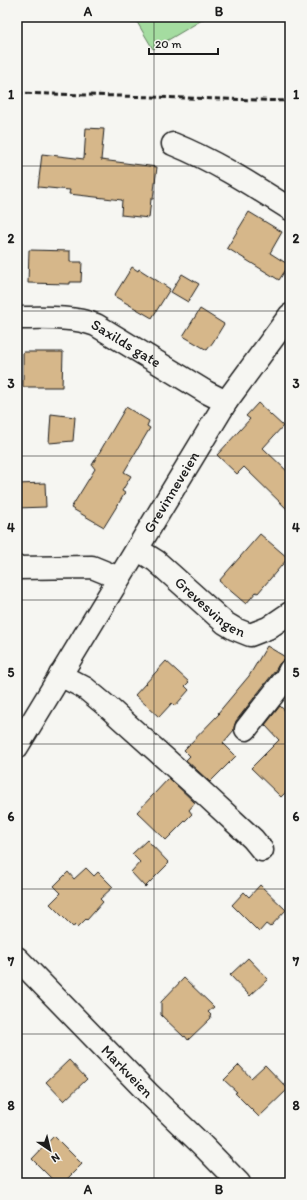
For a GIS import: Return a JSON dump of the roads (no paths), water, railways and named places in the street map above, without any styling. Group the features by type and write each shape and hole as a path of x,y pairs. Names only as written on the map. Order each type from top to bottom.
{"street":[{"path":"174,144 194,152 235,174 290,209"},
{"name":"Grevinneveien","path":"17,748 226,402 290,315"},
{"name":"Saxilds gate","path":"17,318 78,320 96,325 206,392 226,402"},
{"name":"Grevesvingen","path":"137,548 156,561 225,623 235,629 250,635 268,628 290,613"},
{"path":"17,568 92,567 119,578"},
{"path":"246,729 286,678 290,670"},
{"path":"60,675 85,688 109,708 204,793 253,839 262,850"},
{"name":"Markveien","path":"17,958 148,1094 201,1144 239,1183"}],"railway":[{"path":"17,93 290,101"}]}
